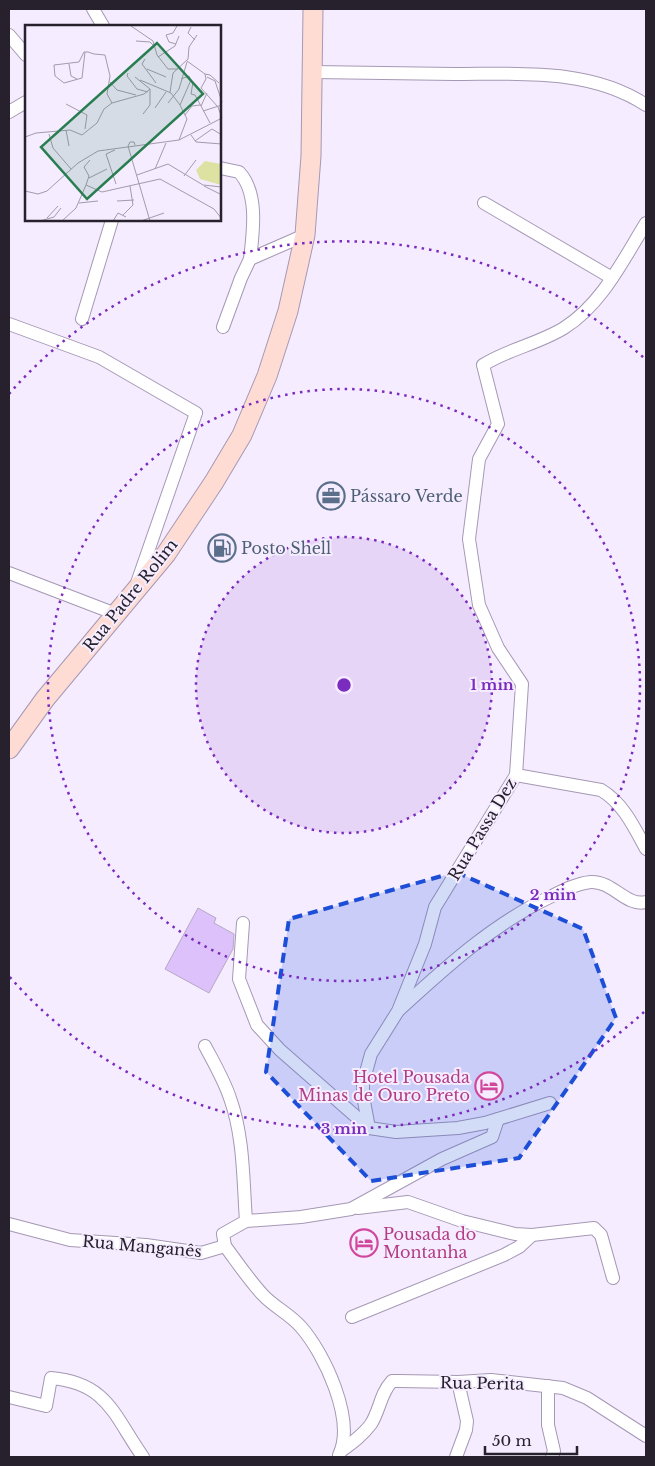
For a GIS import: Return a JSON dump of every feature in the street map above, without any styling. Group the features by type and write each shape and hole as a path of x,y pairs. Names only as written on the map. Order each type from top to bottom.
{"main road":[{"name":"Rua Padre Rolim","path":"9,749 45,699 116,614 132,598 166,554 242,435 267,376 288,311 305,235 314,72 313,9"}],"street":[{"path":"93,9 102,25"},
{"path":"9,35 25,54"},
{"path":"314,72 528,74 575,77 626,92 646,106"},
{"path":"9,112 25,103"},
{"path":"221,168 239,172 247,187 253,217 250,259 223,327"},
{"path":"484,203 612,278"},
{"path":"82,318 112,221"},
{"name":"Rua Passa Dez","path":"369,1128 363,1096 367,1066 378,1042 398,1011 425,944 435,907 516,775 522,684 498,648 479,605 469,539 479,459 498,424 483,365 494,358 564,328 589,308 612,278 646,223"},
{"path":"250,259 305,235"},
{"path":"9,324 99,357 196,413 132,598"},
{"path":"9,573 116,614"},
{"path":"516,775 601,790 617,803 646,849"},
{"path":"398,1011 446,966 500,925 570,887 590,882 599,883 607,885 635,903 646,902"},
{"path":"243,923 239,979 257,1025 280,1050 369,1128 396,1132 458,1128 498,1120 550,1103"},
{"path":"205,1046 224,1083 235,1114 240,1137 246,1221"},
{"name":"Rua Manganês","path":"9,1224 85,1242 146,1245 201,1253 225,1246 223,1234 246,1221 351,1209 442,1159 492,1137 498,1120"},
{"path":"351,1209 408,1202 475,1225 515,1234 532,1235 594,1228 601,1235 613,1278"},
{"path":"352,1318 504,1255 519,1247 532,1235"},
{"path":"225,1246 263,1295 294,1320 308,1336 338,1392 342,1407 344,1428 339,1454"},
{"path":"9,1397 46,1406 51,1378 72,1380 82,1384 115,1412 143,1457"},
{"name":"Rua Perita","path":"339,1454 371,1424 383,1393 392,1381 458,1382 491,1380 548,1386 577,1392 646,1436"},
{"path":"456,1457 466,1430 467,1421 458,1382"},
{"path":"548,1386 548,1425 554,1451 552,1457"},
{"path":"626,1424 646,1428"}],"highlighted area":[{"path":"456,872 583,929 616,1018 519,1158 371,1181 266,1072 289,919"}],"building":[{"path":"198,908 216,918 214,923 234,934 233,949 209,993 165,969"}],"place":[{"name":"Pássaro Verde","path":"331,496"},
{"name":"Posto Shell","path":"222,548"},
{"name":"Hotel Pousada Minas de Ouro Preto","path":"489,1086"},
{"name":"Pousada do Montanha","path":"364,1243"}]}
